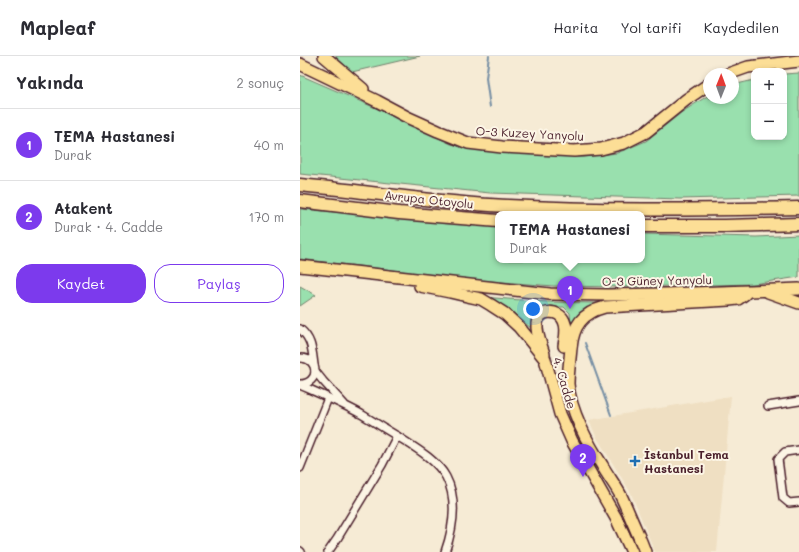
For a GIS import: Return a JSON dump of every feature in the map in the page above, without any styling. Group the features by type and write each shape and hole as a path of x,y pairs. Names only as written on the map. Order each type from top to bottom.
{"highway":[{"name":"Avrupa Otoyolu","path":"300,185 430,200 489,205 647,210 799,208"},
{"name":"Avrupa Otoyolu","path":"300,201 399,213 495,221"},
{"path":"645,226 799,224"}],"main road":[{"path":"324,56 377,101"},
{"path":"739,70 748,67 799,61"},
{"name":"O-3 Kuzey Yanyolu","path":"300,64 377,101 408,118 438,131 468,143 502,147 574,151 601,149 624,143 646,132 703,88"},
{"name":"O-3 Güney Yanyolu","path":"300,266 550,294 608,295 749,292 799,289"},
{"name":"4. Cadde","path":"345,271 480,299 505,314 519,327 544,359 560,414 572,441 616,518 632,552"},
{"path":"764,291 799,303"},
{"name":"4. Cadde","path":"645,552 621,496 601,464 584,432 571,402 568,384 572,339 575,328 580,321 600,308 610,306 729,300 738,299 749,292"},
{"path":"544,359 537,332 537,319 548,312 554,312 560,315 566,326 564,360 568,384"}],"street":[{"path":"300,329 308,336 312,346 315,369 310,382 300,384"},
{"path":"300,358 310,360 323,381 346,407"},
{"path":"300,384 361,414 434,461 446,477 453,502 454,517 445,552"},
{"path":"300,468 328,398"},
{"path":"768,406 799,401"},
{"path":"328,552 382,465 397,436"},
{"path":"799,450 785,452 778,459 783,498 789,503 799,502"}],"shaded area":[{"path":"731,396 717,552 655,552 631,493 596,436 589,420"}],"green space":[{"path":"335,56 420,56 352,72"},
{"path":"799,73 799,196 680,199 490,193 300,174 300,75 403,120 451,144 483,151 583,157 617,153 646,141 682,112 703,99 703,104 739,104 739,84 751,81 751,140 787,140 787,74"},
{"path":"300,209 495,226 495,263 645,263 645,234 756,237 799,235 799,277 753,284 624,287 554,286 476,280 300,259"},
{"path":"300,286 316,295 300,306"},
{"path":"482,297 547,302 597,303 584,311 571,327 570,313 564,307 547,307 540,310 532,319 532,329 505,306"}],"waterway":[{"path":"489,56 486,78 490,107"},
{"path":"585,343 611,415"}],"place":[{"name":"TEMA Hastanesi","path":"570,309"},
{"name":"İstanbul Tema Hastanesi","path":"635,461"},
{"name":"Atakent","path":"583,477"}]}
